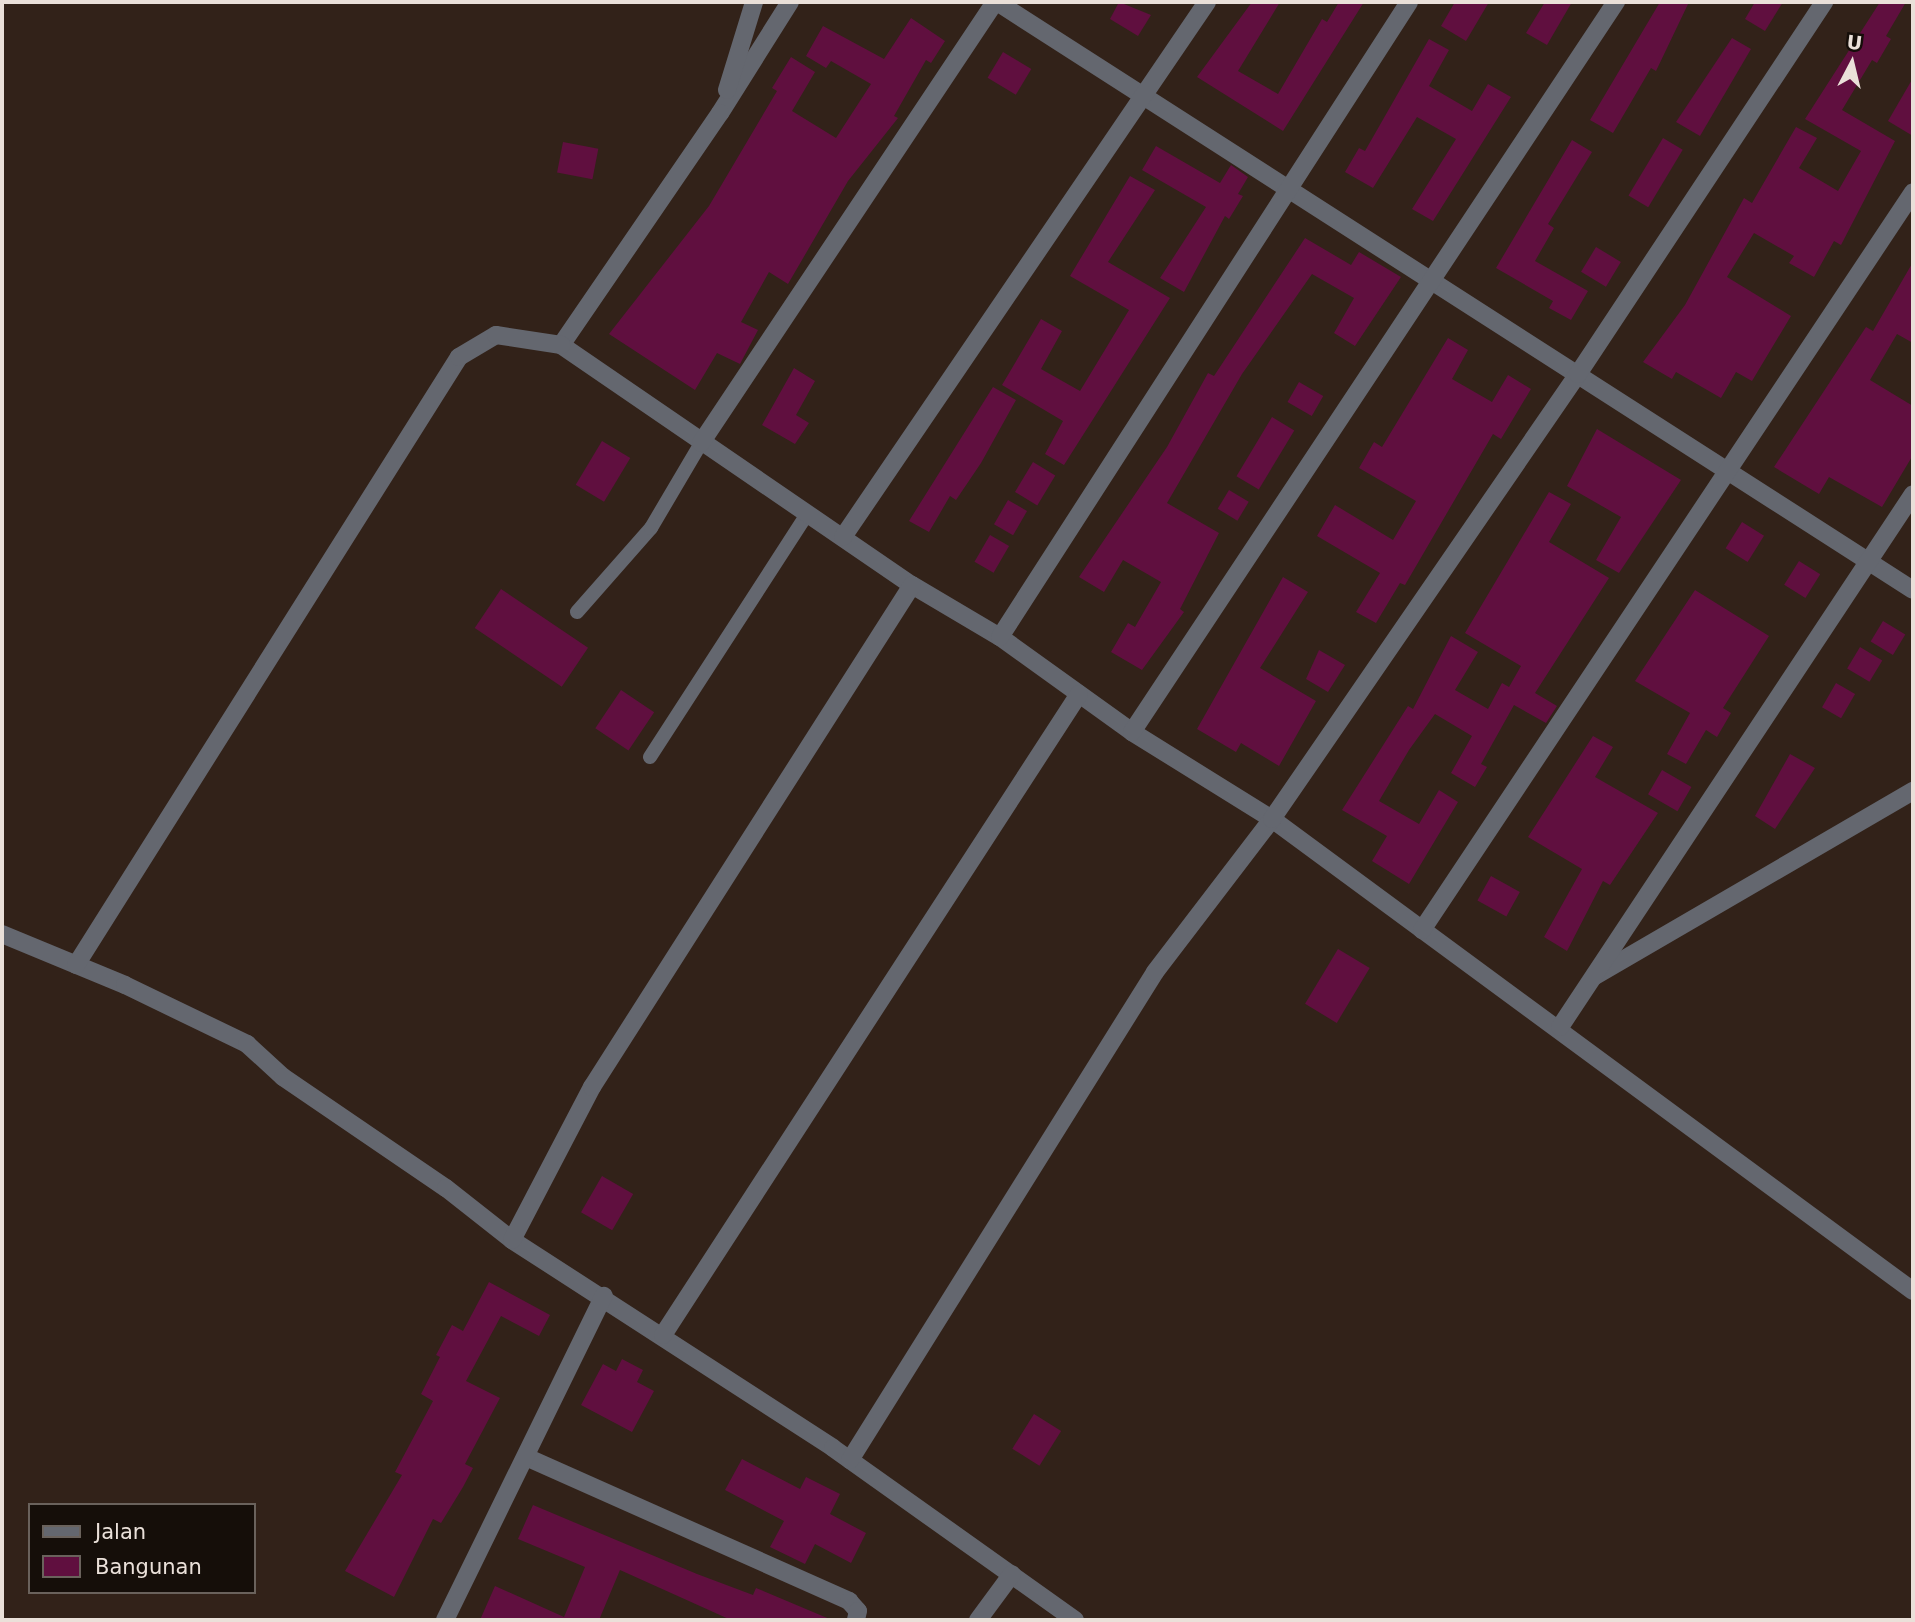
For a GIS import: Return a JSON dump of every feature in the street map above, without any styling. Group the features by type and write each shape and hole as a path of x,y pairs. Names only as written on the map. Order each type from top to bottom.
{"street":[{"path":"720,113 754,2"},
{"path":"762,44 778,2"},
{"path":"561,345 720,113 790,2"},
{"path":"701,443 996,2 1913,590"},
{"path":"844,537 1207,2"},
{"path":"1000,637 1409,2"},
{"path":"1132,732 1616,2"},
{"path":"850,1460 1155,972 1272,818 1578,374 1824,2"},
{"path":"1422,930 1913,192"},
{"path":"76,965 459,357 496,335 561,345 912,585 1000,637 1132,732 1272,818 1422,930 1560,1027 1913,1291"},
{"path":"1560,1027 1913,494"},
{"path":"512,1240 592,1087 912,585"},
{"path":"663,1335 1079,694"},
{"path":"1592,978 1913,791"},
{"path":"2,934 247,1044 284,1077 446,1188 512,1240 604,1296 850,1460 1075,1620"},
{"path":"445,1620 604,1296"},
{"path":"526,1457 849,1601 858,1611 856,1620"},
{"path":"978,1620 1012,1574"}],"lane":[{"path":"577,612 651,528 701,443"},
{"path":"650,757 808,513"}],"building":[{"path":"1119,2 1151,15 1138,36 1110,19"},
{"path":"1252,2 1280,2 1238,71 1278,94 1322,19 1327,22 1339,2 1364,2 1283,131 1197,77"},
{"path":"1455,2 1489,2 1466,41 1441,26"},
{"path":"1545,2 1572,2 1547,45 1526,33"},
{"path":"1660,2 1689,2 1656,71 1651,68 1613,133 1590,120"},
{"path":"1755,2 1783,2 1765,31 1745,19"},
{"path":"1880,2 1906,2 1886,36 1891,39 1877,63 1872,60 1842,110 1895,141 1841,245 1834,241 1814,277 1789,263 1794,256 1754,233 1727,277 1791,316 1752,381 1736,372 1721,398 1676,372 1672,379 1643,362 1685,305 1744,198 1752,203 1796,127 1817,138 1799,168 1838,191 1861,151 1805,119"},
{"path":"911,18 945,41 931,63 926,60 894,116 898,118 848,181 788,284 769,272 741,322 758,330 740,364 717,353 695,390 609,334 709,206 777,91 772,88 791,57 815,72 792,111 836,138 871,84 831,61 826,68 806,56 823,26 884,59"},
{"path":"1732,38 1751,49 1700,136 1676,122"},
{"path":"1429,39 1449,50 1429,86 1472,111 1488,84 1511,97 1433,221 1412,209 1456,139 1417,117 1373,188 1345,172 1359,148 1365,151"},
{"path":"1003,52 1031,69 1016,95 988,78"},
{"path":"1913,78 1913,136 1888,121"},
{"path":"1663,138 1683,150 1648,207 1628,195"},
{"path":"1572,140 1592,152 1548,224 1554,228 1535,261 1588,291 1571,320 1549,308 1553,301 1496,268"},
{"path":"563,142 598,149 592,179 557,172"},
{"path":"1156,146 1220,183 1231,165 1248,177 1238,194 1243,196 1229,219 1225,216 1184,292 1160,278 1206,207 1142,170"},
{"path":"1130,176 1155,190 1108,262 1170,298 1064,465 1045,454 1063,421 1002,385 1041,319 1062,331 1041,369 1080,391 1129,310 1070,276"},
{"path":"1305,238 1351,265 1359,252 1401,277 1355,346 1334,333 1354,298 1312,274 1242,374 1167,503 1219,533 1180,609 1184,612 1142,670 1111,652 1128,623 1135,627 1161,582 1123,560 1104,592 1079,577 1167,447 1208,373 1214,376"},
{"path":"1596,247 1621,262 1606,287 1581,272"},
{"path":"1913,262 1913,343 1897,334 1870,380 1913,406 1913,455 1882,507 1829,477 1819,494 1774,467 1866,327 1873,331"},
{"path":"1448,338 1468,350 1452,379 1492,402 1508,375 1531,389 1501,439 1493,434 1405,585 1400,583 1376,623 1356,612 1380,573 1317,536 1335,505 1393,540 1416,501 1359,468 1374,442 1382,447"},
{"path":"794,368 815,381 796,415 809,423 795,444 762,425"},
{"path":"1299,382 1323,396 1312,416 1288,402"},
{"path":"993,387 1016,400 981,463 956,500 950,496 929,532 909,521"},
{"path":"1272,417 1294,430 1259,490 1236,476"},
{"path":"1597,429 1681,480 1619,573 1596,560 1621,517 1567,486"},
{"path":"602,441 630,458 604,502 576,485"},
{"path":"1033,462 1055,475 1037,505 1015,492"},
{"path":"1229,490 1249,502 1237,521 1218,509"},
{"path":"1549,492 1571,504 1549,542 1609,578 1535,693 1557,706 1546,723 1514,705 1481,764 1487,767 1475,787 1451,773 1472,736 1435,714 1409,750 1379,801 1419,824 1439,790 1458,802 1409,884 1372,861 1387,836 1342,810 1408,706 1413,709 1451,636 1478,652 1455,690 1488,709 1502,683 1509,687 1521,666 1465,633"},
{"path":"1008,500 1027,511 1013,535 994,524"},
{"path":"1742,522 1764,536 1748,562 1726,548"},
{"path":"990,535 1009,546 994,573 974,562"},
{"path":"1799,561 1820,574 1805,598 1784,585"},
{"path":"1283,577 1308,592 1260,668 1316,701 1279,766 1241,743 1236,752 1197,729"},
{"path":"501,589 588,648 562,687 475,628"},
{"path":"1695,590 1769,636 1723,708 1731,713 1717,737 1706,730 1686,764 1667,754 1690,713 1635,681"},
{"path":"1883,621 1905,634 1893,655 1871,642"},
{"path":"1860,647 1882,660 1869,682 1847,668"},
{"path":"1319,650 1345,665 1328,692 1306,679"},
{"path":"1836,683 1855,694 1841,718 1822,707"},
{"path":"621,690 654,712 628,751 595,728"},
{"path":"1593,736 1613,747 1595,777 1658,813 1610,885 1603,881 1567,951 1544,937 1582,869 1528,837"},
{"path":"1790,754 1815,768 1775,829 1755,816"},
{"path":"1662,770 1691,787 1677,811 1648,794"},
{"path":"1491,876 1520,892 1506,916 1477,900"},
{"path":"1338,949 1370,968 1337,1023 1305,1004"},
{"path":"602,1176 633,1194 612,1230 581,1212"},
{"path":"489,1282 550,1315 539,1336 501,1316 466,1381 500,1398 465,1464 473,1468 463,1487 441,1523 433,1519 394,1597 345,1571 402,1475 395,1472 433,1401 421,1394 440,1357 436,1355 452,1325 463,1331"},
{"path":"622,1359 643,1370 637,1382 654,1391 632,1432 581,1405 603,1364 616,1371"},
{"path":"1034,1414 1061,1431 1039,1466 1012,1449"},
{"path":"742,1459 800,1489 806,1477 840,1494 830,1514 866,1533 851,1563 815,1544 805,1564 770,1547 784,1521 725,1490"},
{"path":"533,1505 697,1574 753,1595 756,1588 832,1620 731,1620 620,1570 599,1620 480,1620 495,1586 564,1617 585,1567 518,1539"}]}
